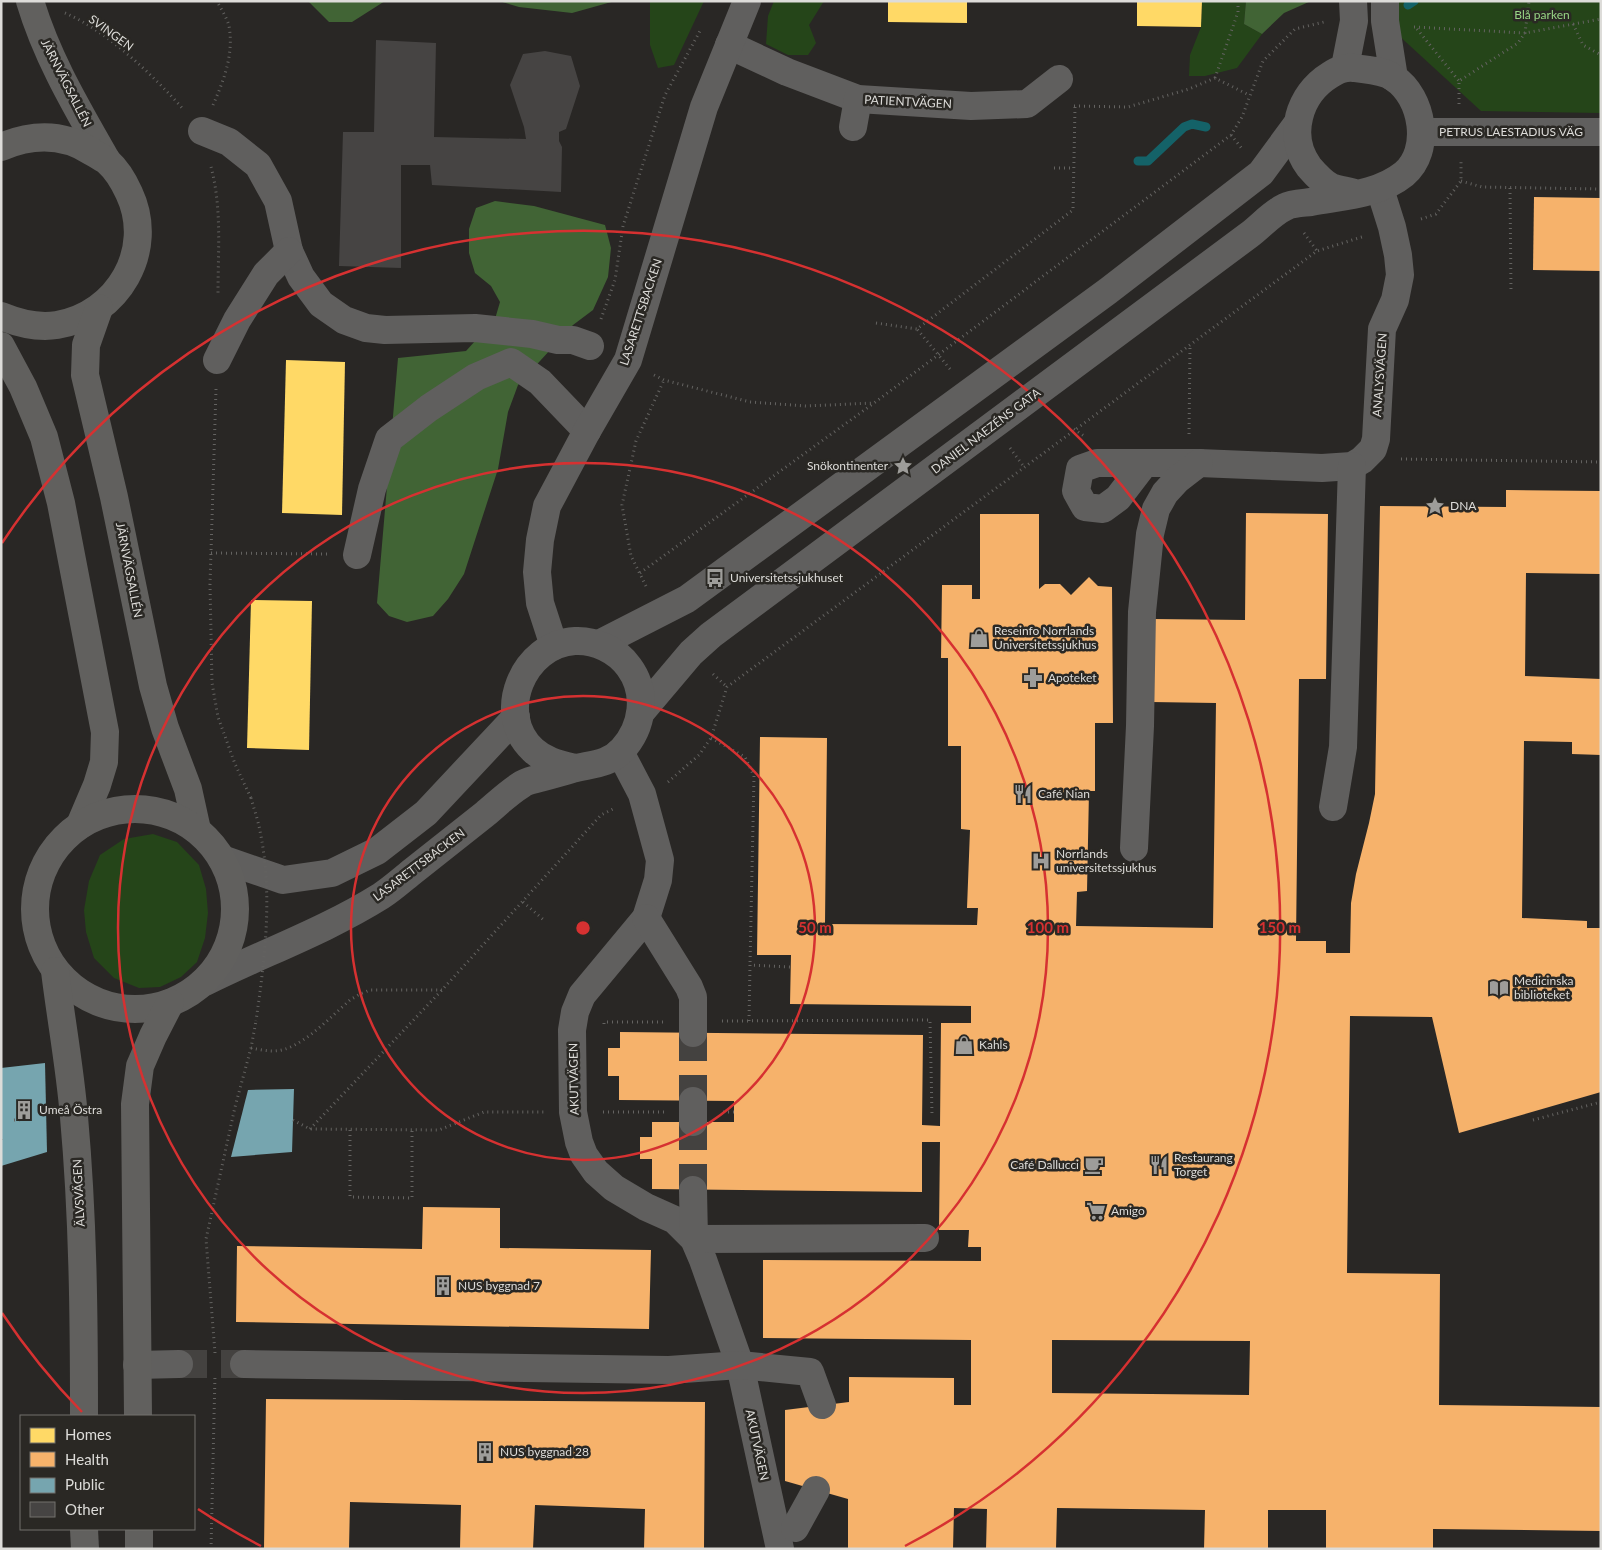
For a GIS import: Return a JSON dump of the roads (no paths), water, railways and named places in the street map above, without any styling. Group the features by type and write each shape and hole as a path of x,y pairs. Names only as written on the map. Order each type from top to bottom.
{"main road":[{"name":"JÄRNVÄGSALLÉN","path":"30,1 40,32 57,70 108,162"},
{"path":"1,146 23,139 50,137 79,144 108,162 123,180 135,206 138,232 133,264 120,288 99,308 78,320 55,326 27,325 1,316"},
{"name":"JÄRNVÄGSALLÉN","path":"99,308 86,345 85,375 114,497 152,686 165,728 188,789 197,830"},
{"path":"1,346 23,387 44,437 61,503 105,732 104,762 97,785 80,825"},
{"path":"131,809 154,810 172,816 197,830 211,843 222,859 232,883 236,910 232,936 221,961 204,982 189,994 170,1003 140,1010 99,1003 55,971 42,949 34,911 40,874 57,845 80,825 108,812 131,809"},
{"name":"ÄLVSVÄGEN","path":"55,971 74,1115 80,1185 84,1286 84,1415"},
{"path":"138,1415 135,1104 140,1066 152,1036 170,1003"},
{"path":"84,1530 84,1549"},
{"path":"139,1530 139,1549"}],"street":[{"name":"LASARETTSBACKEN","path":"554,646 540,603 537,572 540,540 547,506 628,360 704,107 747,1"},
{"path":"599,644 687,599 1108,291 1261,173 1297,124 1305,100 1319,82 1345,67 1354,11"},
{"path":"1385,11 1394,78"},
{"name":"PATIENTVÄGEN","path":"729,44 787,72 858,99 971,106 1026,104 1059,79"},
{"name":"PETRUS LAESTADIUS VÄG","path":"1345,67 1382,72 1394,78 1411,96 1419,113 1422,132 1418,153 1405,174 1368,191"},
{"path":"853,127 858,99"},
{"path":"1297,124 1298,144 1304,160 1315,174 1331,186 1368,191"},
{"path":"202,130 229,142 258,165 278,202 289,251 301,277 321,304 344,320 366,328 385,330 475,328 532,334 558,340 573,340 590,346"},
{"name":"PETRUS LAESTADIUS VÄG","path":"1422,132 1601,132"},
{"name":"ANALYSVÄGEN","path":"1352,466 1362,460 1373,449 1376,439 1382,329 1394,300 1400,274 1396,246 1368,191"},
{"name":"DANIEL NAEZÉNS GATA","path":"642,711 691,653 711,635 1250,235 1286,206 1368,191"},
{"path":"217,360 237,320 266,274 289,251"},
{"path":"357,555 372,490 389,439 429,408 476,376 511,362 540,382 587,432"},
{"path":"1134,848 1140,726 1142,612 1150,534 1156,509 1165,493 1177,480 1194,451"},
{"path":"1144,464 1194,451 1322,468 1352,466 1344,747 1333,807"},
{"name":"LASARETTSBACKEN","path":"204,982 296,941 382,896 522,784 574,768 601,764 620,752 634,734 642,711 640,688 630,667 617,654 599,644 574,641 554,646 537,656 522,674 515,698 516,717 522,734 532,749 549,761 574,768"},
{"path":"222,859 284,880 332,873 377,850 426,813 516,717"},
{"name":"AKUTVÄGEN","path":"620,752 642,794 660,860 658,880 646,918 582,994 575,1012 572,1030 573,1112 579,1142 584,1155 596,1172 614,1188 646,1207 675,1220 694,1238 740,1365 787,1538"},
{"path":"646,918 689,987 693,997 693,1027"},
{"path":"693,1190 694,1238 925,1238"},
{"path":"138,1365 179,1364"},
{"path":"244,1364 669,1370 740,1365 810,1372 822,1405"},
{"path":"787,1538 816,1490"}],"waterway":[{"path":"1408,5 1414,1"},
{"path":"1138,161 1148,161 1184,127 1192,124 1206,127"}],"tunnel":[{"path":"693,1033 693,1101"},
{"path":"693,1122 693,1190"},
{"path":"179,1364 244,1364"}],"place":[{"name":"Snökontinenter","path":"903,466"},
{"name":"DNA","path":"1435,506"},
{"name":"Universitetssjukhuset","path":"715,578"},
{"name":"Reseinfo Norrlands Universitetssjukhus","path":"979,638"},
{"name":"Apoteket","path":"1033,678"},
{"name":"Café Nian","path":"1023,794"},
{"name":"Norrlands universitetssjukhus","path":"1041,861"},
{"name":"Medicinska biblioteket","path":"1499,988"},
{"name":"Kahls","path":"964,1045"},
{"name":"Umeå Östra","path":"24,1110"},
{"name":"Café Dallucci","path":"1094,1165"},
{"name":"Restaurang Torget","path":"1159,1165"},
{"name":"Amigo","path":"1096,1211"},
{"name":"NUS byggnad 7","path":"443,1286"},
{"name":"NUS byggnad 28","path":"485,1452"}],"park label":[{"name":"Blå parken","path":"1542,15"}]}
